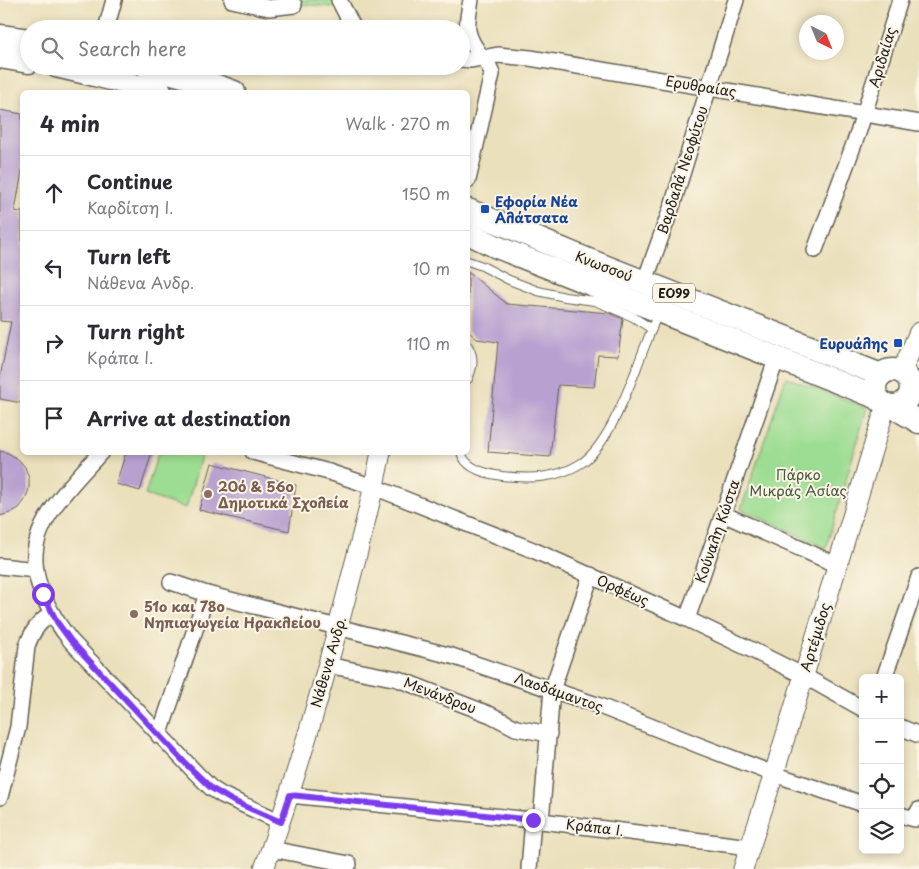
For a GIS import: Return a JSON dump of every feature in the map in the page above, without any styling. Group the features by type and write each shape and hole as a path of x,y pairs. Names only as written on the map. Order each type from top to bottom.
{"main road":[{"path":"0,36 20,39"},
{"path":"0,57 20,60"},
{"path":"94,75 153,90"},
{"path":"180,75 228,90"},
{"name":"Κνωσσού","path":"470,211 903,383"},
{"name":"Κνωσσού","path":"470,235 656,320 778,357 885,403 919,422"},
{"path":"878,379 903,383 910,394 907,400 898,405 885,403 875,388 878,379"}],"street":[{"path":"108,20 114,0"},
{"path":"232,0 269,8 294,5"},
{"path":"339,0 349,20"},
{"path":"468,20 471,0"},
{"name":"Βαρδαλά Νεοφύτου","path":"645,281 672,206 736,0"},
{"name":"Αριδαίας","path":"815,250 864,114 900,0"},
{"path":"470,40 491,68 492,74 470,171"},
{"name":"Ερυθραίας","path":"470,60 498,55 530,58 919,123"},
{"path":"903,383 919,332"},
{"name":"Κούναλη Κώστα","path":"687,619 778,357"},
{"name":"Αρτέμιδος","path":"743,869 804,676 885,403"},
{"path":"98,455 62,497 46,521 38,538 35,554 36,570 43,594 52,614 71,641 186,764 217,792 281,822"},
{"name":"Ορφέως","path":"264,455 329,472 374,487 533,550 754,650 859,707"},
{"name":"Νάθενα Ανδρ.","path":"264,869 290,795 338,626 380,455"},
{"path":"723,514 837,565"},
{"path":"0,566 36,570"},
{"path":"529,869 537,820 552,690 591,575"},
{"path":"885,674 919,577"},
{"name":"Λαοδάμαντος","path":"171,582 207,594 452,656 597,705 774,774 859,803"},
{"path":"159,736 207,594"},
{"path":"0,797 7,740 20,712 27,646 38,624 52,614"},
{"name":"Μενάνδρου","path":"327,665 398,679 491,715 516,728 548,734"},
{"path":"904,729 919,735"},
{"name":"Κράπα Ι.","path":"290,795 537,820 750,847"},
{"path":"904,815 915,819 919,810"},
{"path":"271,849 349,864"}],"lane":[{"path":"462,455 473,467 489,474 518,478 540,478 560,473 580,464 592,454 604,438 628,390 656,320 633,317 595,301 538,291 470,262"},
{"path":"470,350 473,368 470,375"}],"green space":[{"path":"298,0 334,0 336,3 332,7 298,4"},
{"name":"Πάρκο Μικράς Ασίας","path":"786,377 867,408 826,548 741,509"},
{"path":"157,455 201,455 186,508 145,495"}],"building":[{"path":"0,110 20,114 20,182 15,211 20,212 20,403 0,399 0,377 11,322 0,321"},
{"path":"470,274 507,304 609,313 623,319 618,356 598,355 594,387 558,385 550,457 488,452 498,342 477,339 470,333"},
{"path":"0,451 18,459 25,467 29,478 29,489 25,500 19,508 0,516"},
{"path":"125,455 151,455 140,491 116,484"},
{"path":"212,463 296,485 289,531 199,510"}],"place":[{"name":"Εφορία Νέα Αλάτσατα","path":"485,209"},
{"name":"Ευρυάλης","path":"898,343"},
{"name":"20ό & 56ο Δημοτικά Σχολεία","path":"208,494"},
{"name":"51ο και 78ο Νηπιαγωγεία Ηρακλείου","path":"134,614"}],"route":[{"path":"43,594 57,622 71,641 186,764 217,792 246,807 281,822 290,795 533,820"}]}
